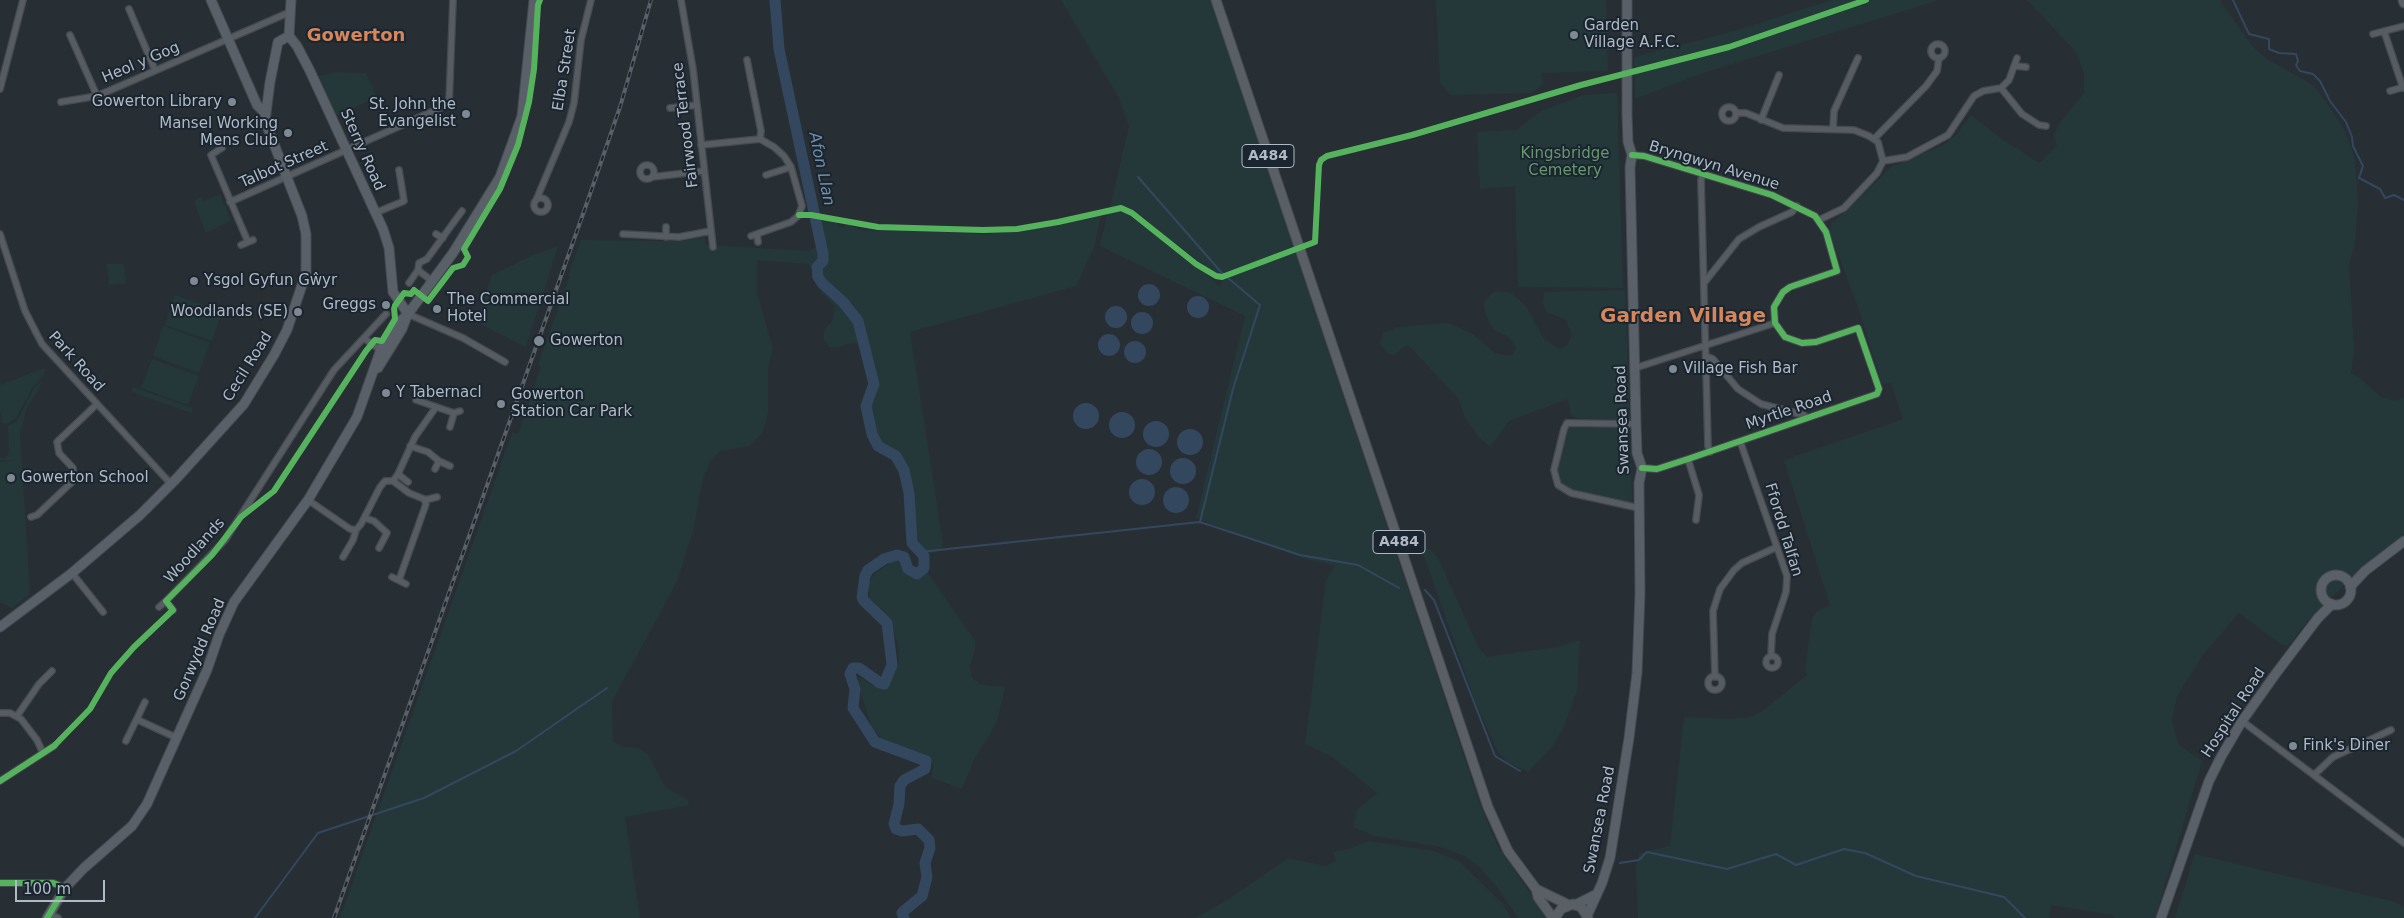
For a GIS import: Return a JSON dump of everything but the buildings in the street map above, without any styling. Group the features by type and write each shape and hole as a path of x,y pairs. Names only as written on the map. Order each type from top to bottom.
{"main road":[{"path":"211,0 257,105 265,113"},
{"path":"289,36 291,0"},
{"name":"Gorwydd Road","path":"48,916 65,888 84,868 132,826 148,804 234,602 308,500 357,417 383,351 402,329 408,314 453,253 500,177 522,116 534,0"},
{"name":"A484","path":"1216,0 1488,808 1508,851 1536,889 1538,898 1554,918 1561,908 1572,905"},
{"name":"Swansea Road","path":"1588,917 1610,858 1635,692 1640,594 1642,468 1638,453 1636,424 1630,167 1632,155 1628,142 1627,0"},
{"name":"Cecil Road","path":"0,627 72,573 140,515 171,484 238,411 274,355 287,330 304,280 307,254 302,216 270,135 265,113 278,42 289,36"},
{"name":"Sterry Road","path":"289,36 297,46 375,213 389,248 394,292 408,314"},
{"path":"2365,571 2328,577 2322,585 2322,594 2332,604 2346,600 2350,587 2365,571 2404,541"},
{"path":"2342,576 2350,587"},
{"name":"Hospital Road","path":"2318,618 2322,594"},
{"name":"Hospital Road","path":"2161,918 2208,781 2242,721 2318,618 2332,604"},
{"name":"A484","path":"1536,889 1584,910 1588,917"},
{"name":"Swansea Road","path":"1572,905 1595,895"}],"street":[{"path":"0,89 23,0"},
{"name":"Talbot Street","path":"230,202 446,106 450,102 453,0"},
{"name":"Elba Street","path":"537,198 569,122 574,103 581,40 590,0"},
{"name":"Fairwood Terrace","path":"681,0 697,105 713,247"},
{"path":"129,9 155,70"},
{"name":"Heol y Gog","path":"61,102 97,96 290,12"},
{"path":"2374,34 2404,26"},
{"path":"2384,31 2403,87 2390,91"},
{"path":"70,35 97,96"},
{"path":"1833,129 1834,111 1851,64 1858,58"},
{"path":"1874,139 1926,86 1937,71 1939,58"},
{"path":"1883,161 1907,157 1948,135 1974,96 1983,91 2001,88 2009,80 2016,66 2017,58"},
{"path":"747,60 745,68 761,131 760,139"},
{"path":"2016,66 2026,67"},
{"path":"1761,120 1779,75"},
{"path":"2001,88 2022,114 2038,127 2046,126"},
{"path":"670,108 697,105"},
{"path":"1635,368 1706,347 1775,323 1774,307 1777,300 1786,290 1837,271 1826,232 1820,220 1844,208 1877,173 1883,161 1880,147 1874,139 1854,130 1783,128 1742,112 1736,113"},
{"path":"701,145 760,139 774,146 791,167 802,206 798,216 791,222 754,235 758,242"},
{"path":"222,148 211,155 230,202 251,241 241,245"},
{"name":"Bryngwyn Avenue","path":"1632,155 1644,156 1772,195 1797,206 1820,220"},
{"path":"766,175 791,167"},
{"path":"375,213 404,201 399,170"},
{"path":"652,177 703,171"},
{"path":"1703,174 1701,180 1708,446 1710,452"},
{"path":"1704,283 1739,239 1759,227 1792,212 1797,206"},
{"path":"409,282 418,270 419,263 427,259 462,211"},
{"path":"666,226 666,237"},
{"path":"623,234 679,237 711,231"},
{"name":"Park Road","path":"0,234 25,311 33,330 42,344 171,484"},
{"path":"436,234 443,238"},
{"path":"418,270 432,281"},
{"name":"Woodlands","path":"159,607 225,540 334,370 359,341 365,339 367,332 383,322 386,314"},
{"path":"408,314 463,338 505,362"},
{"name":"Myrtle Road","path":"1642,468 1657,469 1688,460 1879,392 1858,328 1816,342 1802,343 1785,337 1775,323"},
{"path":"365,339 383,351"},
{"path":"1706,356 1713,359 1738,388 1755,401 1770,408 1804,415 1807,418"},
{"path":"416,400 454,413 460,411"},
{"path":"31,517 37,515 74,480 73,468 59,453 57,442 98,404"},
{"path":"343,557 380,486 392,480 398,474 410,446 436,407"},
{"path":"450,427 454,413"},
{"path":"1636,424 1567,423 1554,470 1558,485 1571,493 1640,508"},
{"name":"Ffordd Talfan","path":"1740,441 1787,576 1787,586 1772,634 1771,656"},
{"path":"410,446 428,452 439,461 450,466"},
{"path":"1688,460 1699,495 1696,520"},
{"path":"435,469 439,461"},
{"path":"398,474 408,482"},
{"path":"392,480 409,493 425,500 437,497"},
{"path":"308,500 350,529 356,530"},
{"path":"399,580 425,500"},
{"path":"365,518 374,521 384,528 386,533 379,548"},
{"path":"1715,677 1713,612 1720,589 1734,570 1742,563 1777,547"},
{"path":"72,573 103,612"},
{"path":"392,577 406,584"},
{"name":"Woodlands","path":"166,601 173,610"},
{"path":"17,716 50,676"},
{"path":"126,741 138,720 145,702"},
{"path":"0,713 17,716 37,740 43,753"},
{"path":"138,720 177,738"},
{"path":"2242,721 2404,843"},
{"path":"2314,775 2333,757 2391,730"},
{"path":"0,780 54,746"},
{"path":"0,883 53,883 65,888"},
{"path":"48,916 58,918"}],"green space":[{"path":"1061,0 1211,0 1294,248 1221,274 1216,274 1127,207 1122,205 1110,208 1129,126 1119,98"},
{"path":"1436,0 1606,0 1608,71 1542,73 1543,84 1531,93 1451,95 1440,83"},
{"path":"1832,0 1939,0 1700,74 1635,99 1634,57 1734,31"},
{"path":"2027,0 2220,0 2251,45 2267,59 2313,85 2331,109 2345,131 2355,158 2358,204 2355,244 2349,264 2354,350 2351,374 2359,377 2381,397 2395,401 2404,397 2404,535 2346,583 2308,621 2288,646 2282,645 2239,613 2203,655 2177,696 2172,721 2178,744 2202,761 2155,918 2114,918 2114,915 2051,905 2049,918 1638,918 1636,867 1639,853 1670,846 1684,717 1726,719 1750,717 1761,712 1807,675 1805,670 1812,619 1816,612 1830,605 1784,460 1903,419 1891,383 1882,384 1858,307 1830,233 1831,223 1849,209 1891,167 1943,145 1956,135 1971,115 1999,137 2039,163 2057,146 2054,135 2058,125 2084,93 2084,73 2076,52"},
{"path":"336,72 366,73 377,97 336,116 319,76"},
{"name":"Kingsbridge Cemetery","path":"1617,93 1623,288 1518,287 1515,186 1480,189 1477,132 1516,130 1541,111 1583,95"},
{"path":"220,194 231,220 206,233 194,202 201,196 203,201"},
{"path":"1120,209 1208,275 1220,287 1223,278 1295,252 1479,801 1497,845 1547,918 1518,918 1498,888 1479,867 1463,855 1437,846 1375,836 1353,827 1357,810 1377,793 1331,756 1305,744 1326,580 1335,566 1299,557 1196,518 1245,316 1100,246 1108,212"},
{"path":"1101,215 1095,245 1076,286 910,332 943,543 940,551 926,555 919,555 910,542 903,488 897,471 876,432 871,408 877,394 876,368 870,353 856,343 846,344 838,348 829,347 824,339 824,330 833,320 835,306 818,289 816,278 808,264 757,260 757,294 773,348 768,369 768,413 762,433 749,446 720,451 711,460 703,478 694,527 677,582 612,701 613,741 623,747 638,748 648,754 665,787 688,800 689,805 625,817 640,918 340,918 512,433 518,434 541,366 538,364 581,240 680,241 705,237 706,245 809,251 817,246 810,217 835,222 842,228 847,224 862,230 879,231 884,229 984,234 1016,231"},
{"path":"558,246 526,347 476,322 492,275 533,255"},
{"path":"107,264 124,264 126,283 109,285"},
{"path":"1625,290 1630,421 1575,418 1570,414 1568,399 1509,421 1490,447 1478,436 1464,415 1458,398 1409,346 1404,347 1394,355 1388,354 1380,344 1383,333 1398,327 1449,323 1473,334 1495,353 1511,356 1516,348 1509,337 1493,329 1485,313 1484,301 1495,291 1511,293 1526,306 1544,339 1560,349 1568,344 1572,335 1566,320 1547,312 1543,304 1544,292"},
{"path":"175,295 222,312 212,341 165,325"},
{"path":"163,326 210,343 199,373 153,356"},
{"path":"152,359 199,376 188,405 141,388"},
{"path":"44,368 46,371 33,387 16,418 9,423 3,424 0,410 0,385"},
{"name":"Gowerton School","path":"44,379 27,408 20,433 30,594 12,608 0,602 0,462 15,460 0,460 0,458 6,458 9,452 8,426 17,421 34,388"},
{"path":"132,387 193,408 191,413 132,392"},
{"path":"1573,424 1630,425 1632,500 1630,502 1627,503 1574,491 1561,482 1557,468 1567,431"},
{"path":"1421,547 1431,550 1438,558 1479,648 1487,657 1562,646 1580,640 1577,690 1565,724 1553,746 1528,772 1507,762 1497,750 1476,704"},
{"path":"899,560 911,577 918,579 924,576 926,570 975,641 975,649 970,666 972,678 982,685 1005,687 997,722 974,760 962,789 932,778 933,764 925,756 882,739 872,728 860,691 859,677 873,686 882,686 893,677 899,662 898,645 893,629 888,618 869,598 869,583 874,574 891,562"},
{"path":"1369,841 1434,851 1460,862 1503,904 1511,918 1195,918 1229,899 1288,858 1326,866 1336,861 1333,852"},
{"path":"2195,854 2395,902 2404,907 2404,918 2175,918"}],"water":[{"path":"1145,284 1153,284 1160,291 1160,299 1153,306 1145,306 1138,299 1138,291"},
{"path":"1194,296 1202,296 1209,303 1209,311 1202,318 1194,318 1187,311 1187,303"},
{"path":"1112,306 1120,306 1127,313 1127,321 1120,328 1112,328 1105,321 1105,313"},
{"path":"1138,312 1146,312 1153,319 1153,327 1146,334 1138,334 1131,327 1131,319"},
{"path":"1105,334 1113,334 1120,341 1120,349 1113,356 1105,356 1098,349 1098,341"},
{"path":"1131,341 1139,341 1146,348 1146,356 1139,363 1131,363 1124,356 1124,348"},
{"path":"1086,403 1095,407 1099,416 1095,425 1086,429 1077,425 1073,416 1077,407"},
{"path":"1122,412 1131,416 1135,425 1131,434 1122,438 1113,434 1109,425 1113,416"},
{"path":"1156,421 1165,425 1169,434 1165,443 1156,447 1147,443 1143,434 1147,425"},
{"path":"1190,429 1199,433 1203,442 1199,451 1190,455 1181,451 1177,442 1181,433"},
{"path":"1149,449 1158,453 1162,462 1158,471 1149,475 1140,471 1136,462 1140,453"},
{"path":"1183,458 1192,462 1196,471 1192,480 1183,484 1174,480 1170,471 1174,462"},
{"path":"1142,479 1151,483 1155,492 1151,501 1142,505 1133,501 1129,492 1133,483"},
{"path":"1176,487 1185,491 1189,500 1185,509 1176,513 1167,509 1163,500 1167,491"}],"waterway":[{"name":"Afon Llan","path":"775,0 779,49 823,254 823,261 817,267 818,277 843,302 858,321 874,384 866,406 872,434 878,446 896,456 904,470 909,493 912,543 924,556 924,568 917,574 908,569 904,557 897,555 884,559 868,570 865,576 862,597 887,623 892,665 884,684 859,668 853,668 850,674 855,689 853,708 875,742 926,761 925,769 904,780 900,786 899,804 894,824 896,829 902,831 918,829 929,840 930,848 925,863 927,877 922,896 902,913 904,918"},
{"path":"2233,0 2249,34 2269,39 2269,49 2279,53 2296,54 2298,61 2296,65 2300,71 2313,74 2320,81 2330,101 2346,122 2352,137 2353,146 2363,166 2359,178 2380,189 2385,198 2394,195 2404,200"},
{"path":"1138,177 1221,272 1260,305 1233,389 1200,522"},
{"path":"920,552 1200,522 1300,555 1358,565 1399,588"},
{"path":"1425,590 1434,600 1495,756 1520,771"},
{"path":"255,918 318,833 424,798 516,751 607,688"},
{"path":"1620,863 1639,860 1647,852 1727,869 1776,854 1796,865 1844,849 1865,853 1916,876 2004,897 2025,918"}],"railway":[{"path":"334,918 589,197 620,107 651,0"}],"cycle path":[{"path":"0,781 54,746 90,709 111,673 134,647 173,610 166,601 212,555 241,517 274,491 366,351 375,340 382,341 395,319 394,307 404,293 411,294 414,290 428,301 453,268 463,265 468,257 464,249 500,189 518,145 529,102 540,0"},
{"path":"799,215 811,215 878,227 983,230 1017,229 1121,208 1132,213 1196,264 1216,276 1222,277 1315,242 1319,165 1321,160 1327,156 1412,135 1581,85 1729,47 1866,0"},
{"path":"1632,155 1644,156 1772,195 1815,216 1826,232 1837,271 1790,287 1783,292 1774,307 1775,323 1785,337 1802,343 1816,342 1858,328 1879,389 1877,394 1688,459 1657,469 1642,468"},
{"path":"0,883 53,883 65,888 47,918"}],"place":[{"name":"Garden Village A.F.C.","path":"1574,35"},
{"name":"Gowerton Library","path":"232,102"},
{"name":"St. John the Evangelist","path":"466,114"},
{"name":"Mansel Working Mens Club","path":"288,133"},
{"name":"Ysgol Gyfun Gŵyr","path":"194,281"},
{"name":"Greggs","path":"386,305"},
{"name":"The Commercial Hotel","path":"437,309"},
{"name":"Woodlands (SE)","path":"298,312"},
{"name":"Gowerton","path":"539,341"},
{"name":"Village Fish Bar","path":"1673,369"},
{"name":"Y Tabernacl","path":"386,393"},
{"name":"Gowerton Station Car Park","path":"501,404"},
{"name":"Gowerton School","path":"11,478"},
{"name":"Fink's Diner","path":"2293,746"}],"district":[{"name":"Gowerton","path":"356,36"},
{"name":"Garden Village","path":"1683,317"}]}
